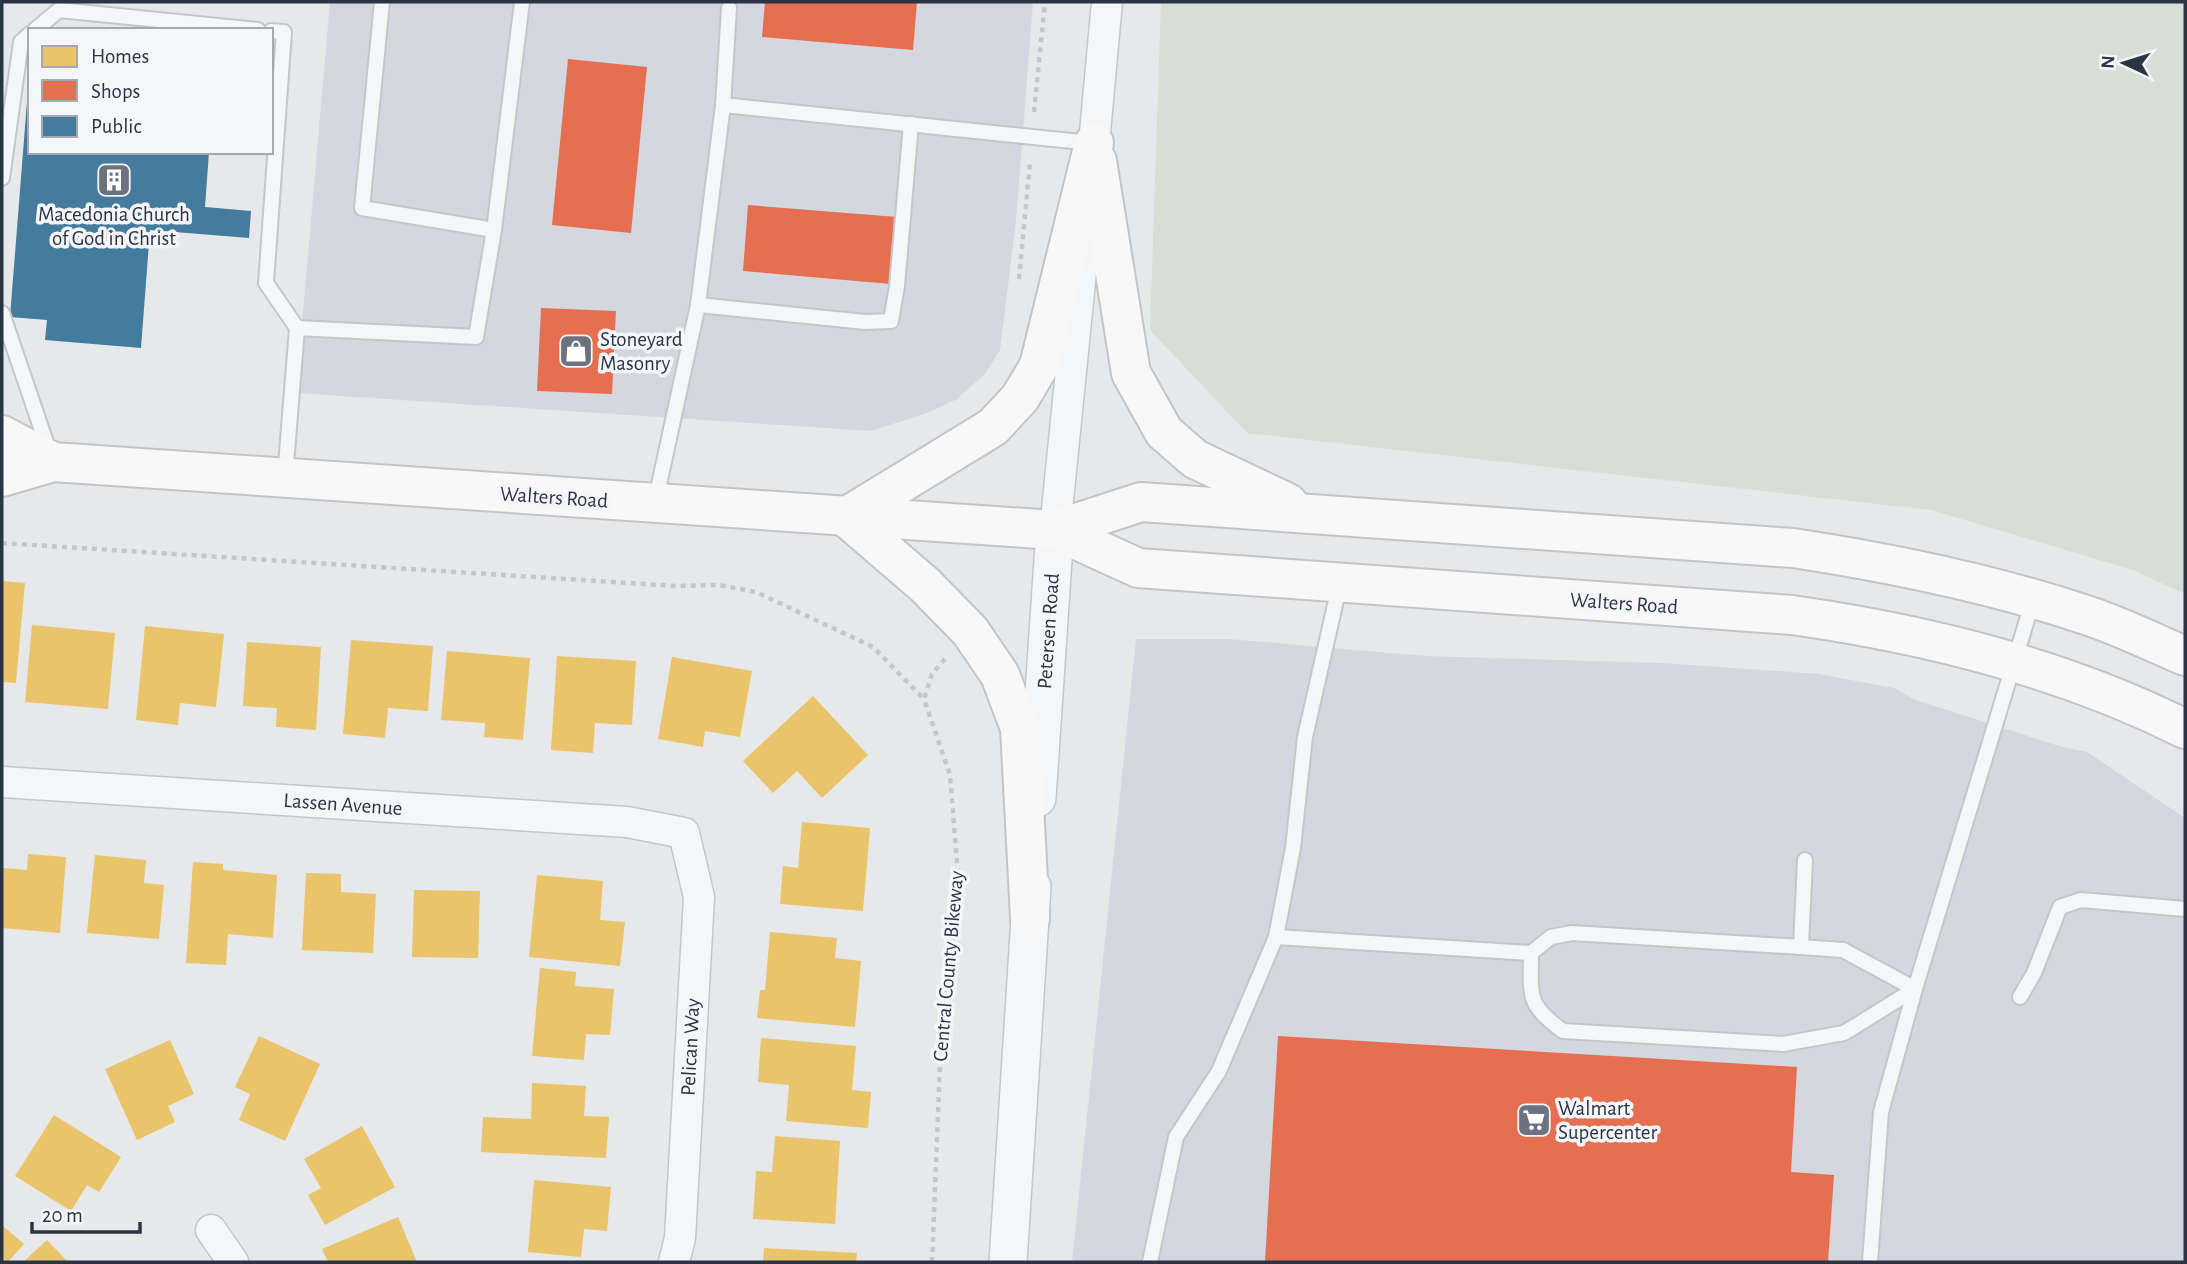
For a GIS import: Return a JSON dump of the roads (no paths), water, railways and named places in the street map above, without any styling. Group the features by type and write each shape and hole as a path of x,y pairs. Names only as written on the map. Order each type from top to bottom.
{"main road":[{"path":"1094,144 1131,373 1164,432 1195,459 1312,514"},
{"path":"1030,918 1020,728 1000,675 961,622 925,585 846,517 993,427 1020,398 1039,366 1094,144"},
{"name":"Walters Road","path":"2,435 53,462"},
{"name":"Walters Road","path":"2,477 53,462 1055,530 1138,568 1792,615 1867,625 2016,662 2185,729"},
{"name":"Walters Road","path":"1055,530 1141,502 1793,548 1879,561 2034,599 2089,616 2185,656"}],"street":[{"name":"Petersen Road","path":"1008,1262 1055,530 1107,2"},
{"name":"Lassen Avenue","path":"2,782 627,822 684,833"},
{"name":"Pelican Way","path":"674,1262 680,1238 699,897 684,833"},
{"path":"211,1230 233,1262"}],"lane":[{"path":"382,2 362,208 494,230"},
{"path":"297,328 476,337 494,230 522,2"},
{"path":"654,504 698,305 723,105 729,8"},
{"path":"37,28 59,10 238,28"},
{"path":"273,31 284,32 266,283 297,328 285,479"},
{"path":"2,178 20,42 28,36"},
{"path":"723,105 1094,144"},
{"path":"698,305 865,322 891,321 897,286 911,124"},
{"path":"2,313 53,462"},
{"path":"1150,1262 1176,1137 1219,1071 1276,937 1293,848 1305,737 1340,583"},
{"path":"1870,1262 1881,1112 1915,989 2034,599"},
{"path":"1801,947 1805,860"},
{"path":"2020,997 2034,973 2060,908 2081,900 2185,909"},
{"path":"1276,937 1531,953 1551,937 1572,933 1843,950 1915,989"},
{"path":"1531,953 1531,992 1538,1013 1563,1031 1783,1044 1844,1033 1915,989"}],"place":[{"name":"Macedonia Church of God in Christ","path":"114,180"},
{"name":"Stoneyard Masonry","path":"576,351"},
{"name":"Walmart Supercenter","path":"1534,1120"}]}
